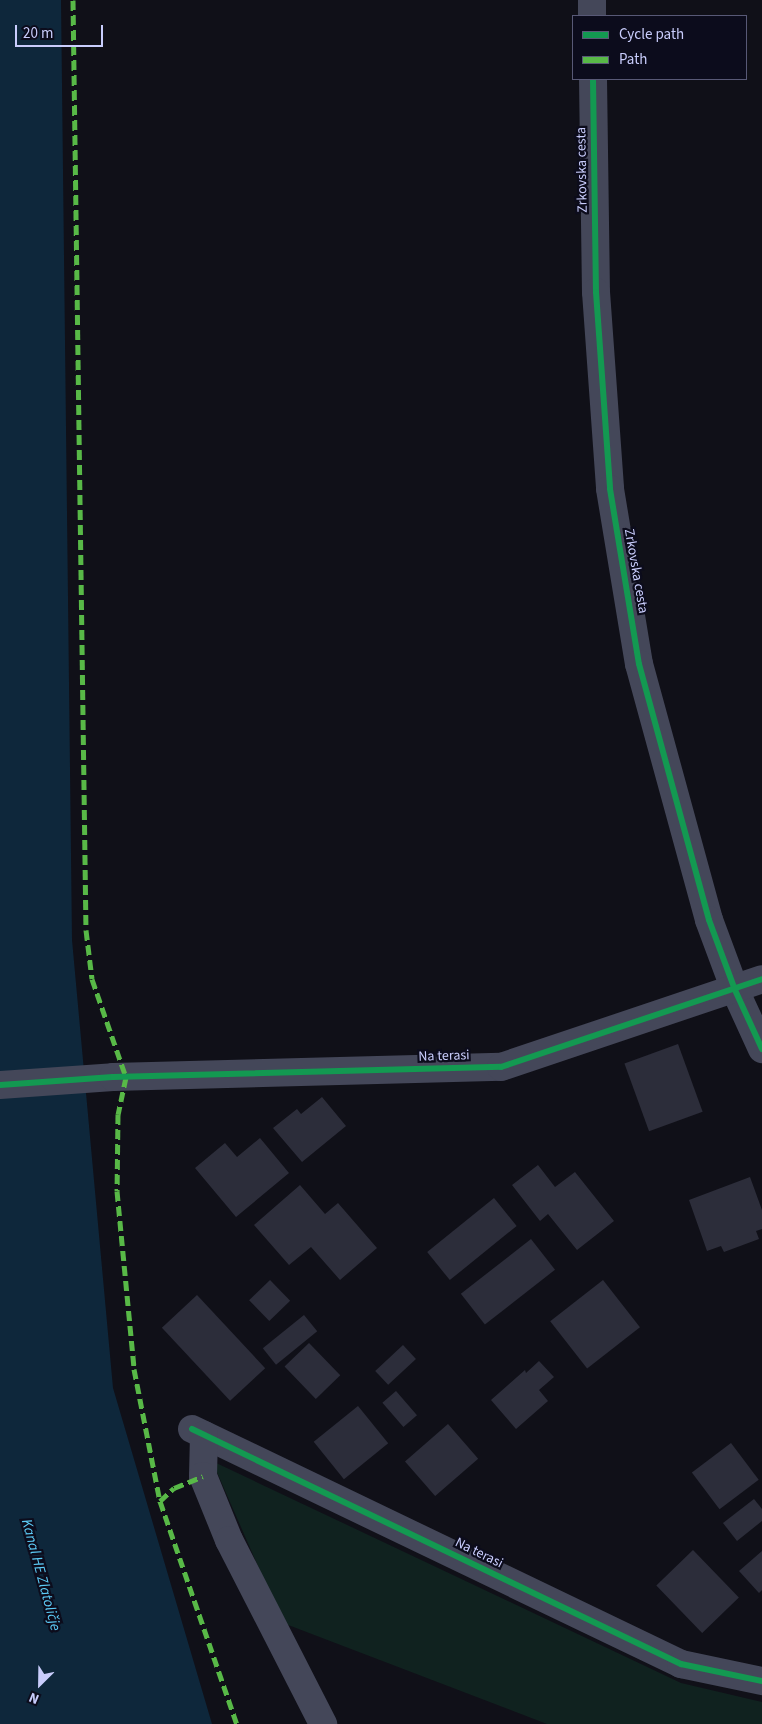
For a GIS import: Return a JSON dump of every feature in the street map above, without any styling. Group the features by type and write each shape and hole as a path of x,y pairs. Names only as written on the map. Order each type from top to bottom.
{"street":[{"path":"592,0 592,15"},
{"name":"Zrkovska cesta","path":"593,80 596,292 610,489 639,664 709,920 735,990 762,1049"},
{"name":"Na terasi","path":"0,1086 113,1077 501,1067 735,990 762,979"},
{"name":"Na terasi","path":"323,1724 229,1540 203,1476 198,1432 681,1664 762,1681"}],"green space":[{"path":"212,1461 681,1683 762,1702 762,1724 547,1724 283,1623"}],"water":[{"name":"Kanal HE Zlatoličje","path":"0,0 61,0 72,940 113,1388 212,1724 0,1724"}],"building":[{"path":"678,1044 703,1112 649,1131 624,1063"},
{"path":"322,1097 346,1126 302,1162 273,1128 297,1109 301,1114"},
{"path":"260,1138 289,1173 236,1217 195,1168 225,1143 237,1157"},
{"path":"538,1165 555,1187 575,1172 614,1221 577,1250 548,1214 540,1221 512,1185"},
{"path":"750,1177 762,1210 762,1229 756,1231 759,1239 724,1252 721,1246 707,1251 689,1200"},
{"path":"300,1185 325,1214 338,1203 377,1248 340,1280 311,1247 289,1265 254,1225"},
{"path":"494,1198 517,1226 450,1280 427,1252"},
{"path":"531,1239 555,1270 485,1325 461,1294"},
{"path":"270,1280 290,1301 269,1321 249,1300"},
{"path":"603,1280 640,1327 587,1369 550,1321"},
{"path":"197,1295 265,1368 230,1401 162,1328"},
{"path":"304,1315 317,1331 276,1365 263,1348"},
{"path":"309,1343 340,1375 316,1399 285,1367"},
{"path":"403,1345 416,1359 388,1385 375,1371"},
{"path":"539,1361 554,1377 539,1390 548,1401 516,1429 491,1400 525,1370 526,1373"},
{"path":"396,1391 417,1415 403,1427 382,1403"},
{"path":"358,1406 388,1443 344,1479 314,1442"},
{"path":"448,1424 478,1459 435,1496 405,1461"},
{"path":"731,1443 759,1480 720,1509 692,1472"},
{"path":"754,1499 762,1509 762,1521 737,1541 723,1523"},
{"path":"693,1550 739,1597 702,1633 656,1585"},
{"path":"762,1551 762,1590 759,1593 739,1571"}],"marked path":[{"path":"73,0 86,930 92,979 126,1077 118,1114 117,1191 134,1369 160,1501 174,1488 203,1476"},
{"path":"160,1501 237,1724"}],"cycle path":[{"path":"593,80 596,292 610,489 639,664 709,920 735,990 762,1049"},
{"path":"0,1085 113,1077 501,1067 762,979"},
{"path":"192,1429 681,1664 762,1681"}]}
